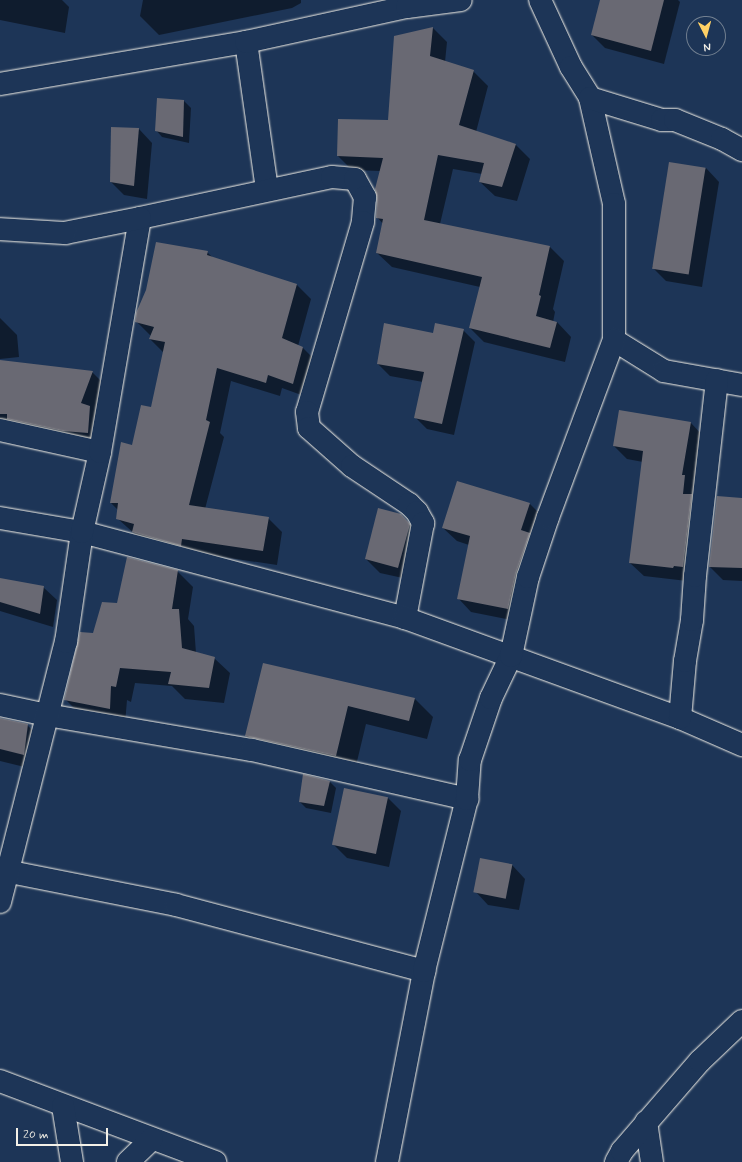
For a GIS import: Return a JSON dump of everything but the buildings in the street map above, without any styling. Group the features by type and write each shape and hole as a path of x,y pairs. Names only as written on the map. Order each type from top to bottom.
{"street":[{"path":"0,84 246,42 400,3 461,0"},
{"path":"387,1162 424,971 467,799 470,760 491,698 511,656 528,577 548,517 614,340 614,204 590,98 571,68 540,0"},
{"path":"246,42 267,190"},
{"path":"590,98 662,120 675,120 722,139 742,150"},
{"path":"0,229 65,233 332,177 355,179 366,197 363,222 307,412 309,428 352,466 409,504 417,512 423,523 405,618"},
{"path":"0,902 4,871 48,715 66,642 82,532 100,452 140,218"},
{"path":"614,340 664,371 742,385"},
{"path":"680,718 685,661 692,620 695,576 717,380"},
{"path":"0,430 100,452"},
{"path":"0,518 82,532 405,618 680,718 742,745"},
{"path":"0,705 48,715 252,750 467,799"},
{"path":"4,871 176,905 424,971"},
{"path":"616,1162 622,1151 646,1122 700,1061 742,1021"},
{"path":"0,1081 215,1162"},
{"path":"63,1106 72,1162"},
{"path":"646,1122 652,1162"},
{"path":"128,1162 152,1139"}]}
